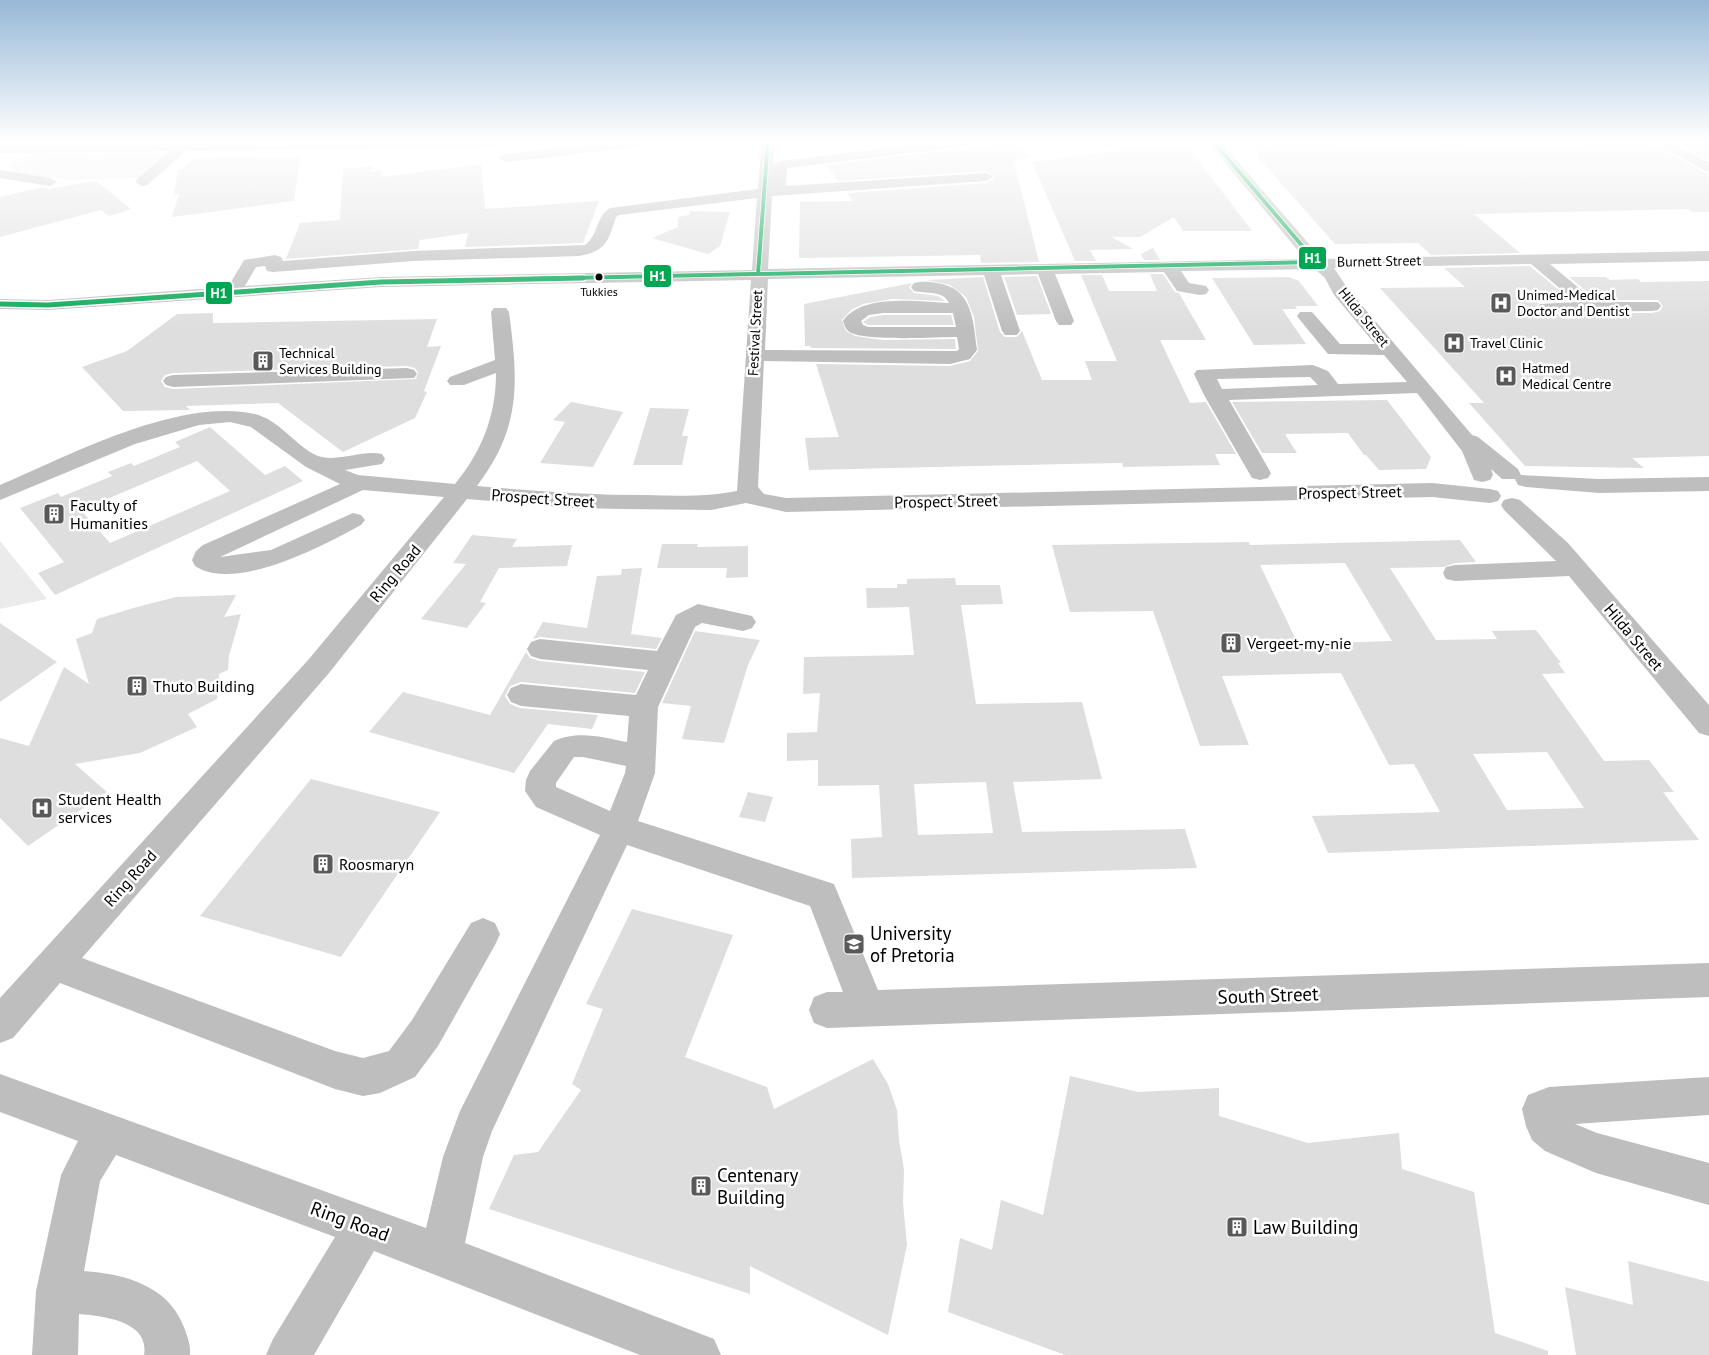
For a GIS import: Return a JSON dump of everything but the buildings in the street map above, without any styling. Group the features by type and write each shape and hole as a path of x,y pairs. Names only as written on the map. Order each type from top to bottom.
{"street":[{"path":"234,291 250,263 255,261 275,260 273,267 413,256 570,252 590,249 601,240 611,207 615,211 670,203"},
{"path":"748,203 762,212"},
{"name":"Festival Street","path":"750,495 747,487 759,262 762,212 766,203"},
{"name":"Hilda Street","path":"1266,203 1316,262 1336,280 1340,291 1457,428 1473,451 1484,484"},
{"name":"Burnett Street","path":"0,304 48,305 381,282 695,276 759,262 932,271 1316,262 1709,256"},
{"path":"1534,259 1592,307"},
{"path":"1280,263 1315,276 1340,291"},
{"path":"1169,266 1183,287 1200,290"},
{"path":"1044,268 1065,321"},
{"path":"991,270 1011,331"},
{"path":"754,354 950,358 963,355 968,350 966,332 956,297 948,291 920,287"},
{"path":"0,314 174,296"},
{"path":"1546,308 1652,306"},
{"path":"960,308 872,310 856,315 852,321 855,328 866,332 966,332"},
{"name":"Ring Road","path":"0,1025 318,666 462,492 492,447 506,395 506,363 500,312"},
{"path":"1306,316 1335,350 1390,349"},
{"path":"457,381 506,363"},
{"path":"1260,473 1214,395 1204,374 1313,371 1321,375 1332,390 1423,387"},
{"path":"173,381 407,374"},
{"path":"0,493 170,425 209,416 232,415 256,420 327,473 360,483 462,492"},
{"name":"Hilda Street","path":"1457,428 1528,488 1559,549"},
{"path":"312,462 338,465 374,459"},
{"path":"1528,488 1527,505 1512,504 1484,484 1494,472 1528,488 1709,484"},
{"path":"353,520 285,555 268,561 209,564 204,560 212,551 360,483"},
{"name":"Prospect Street","path":"462,492 623,502 711,503 750,495 757,500 786,505 1432,490 1484,484"},
{"name":"Hilda Street","path":"1512,504 1576,568 1709,725"},
{"path":"1454,573 1576,568"},
{"path":"441,1255 463,1158 474,1125 619,829 640,772 644,707 664,662 685,621 690,616 698,613 743,622"},
{"path":"540,649 664,662"},
{"path":"521,695 644,707"},
{"path":"641,757 583,744 571,746 564,749 541,780 540,791 547,798 619,829 822,894 868,1009"},
{"path":"54,964 335,1070 362,1077 380,1074 402,1064 425,1033 483,934"},
{"name":"South Street","path":"827,1010 1709,980"},
{"name":"Ring Road","path":"0,1093 365,1226 698,1355"},
{"path":"1709,1096 1549,1106 1542,1109 1546,1126 1559,1137 1596,1153 1709,1184"},
{"path":"55,1355 58,1291 82,1175 107,1132"},
{"path":"289,1355 365,1226"},
{"path":"58,1291 106,1294 146,1310 162,1327 168,1351 167,1355"}],"shaded area":[{"path":"0,541 47,599 0,609"}],"transit line":[{"name":"H1","path":"758,274 763,203"},
{"name":"H1","path":"1266,203 1316,262"},
{"name":"H1","path":"0,304 48,305 381,282 1316,262"}],"place":[{"name":"Tukkies","path":"599,277"},
{"name":"Unimed-Medical Doctor and Dentist","path":"1501,303"},
{"name":"Travel Clinic","path":"1454,343"},
{"name":"Technical Services Building","path":"263,361"},
{"name":"Hatmed Medical Centre","path":"1506,376"},
{"name":"Faculty of Humanities","path":"54,514"},
{"name":"Vergeet-my-nie","path":"1231,643"},
{"name":"Thuto Building","path":"137,686"},
{"name":"Student Health services","path":"42,808"},
{"name":"Roosmaryn","path":"323,864"},
{"name":"University of Pretoria","path":"854,944"},
{"name":"Centenary Building","path":"701,1186"},
{"name":"Law Building","path":"1237,1227"}]}
